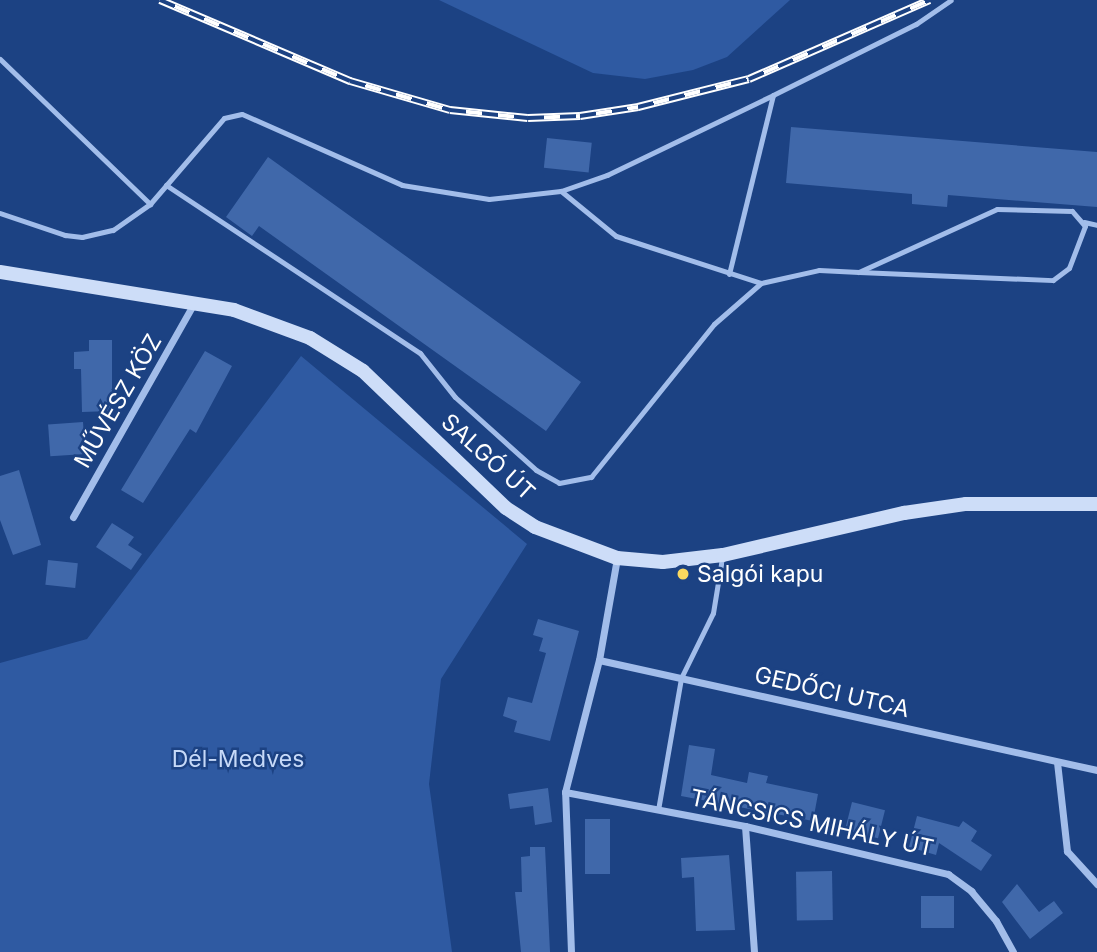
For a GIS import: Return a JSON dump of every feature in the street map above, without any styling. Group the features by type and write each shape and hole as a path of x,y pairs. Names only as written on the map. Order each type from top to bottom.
{"main road":[{"name":"SALGÓ ÚT","path":"0,272 194,303 265,319 310,338 363,371 506,508 558,537 617,558 663,562 723,555 942,508 1013,501 1097,504"}],"street":[{"name":"MŰVÉSZ KÖZ","path":"73,517 194,303"},
{"path":"571,952 565,792 599,660 617,558"},
{"name":"GEDŐCI UTCA","path":"599,660 1097,770"},
{"path":"1057,762 1067,850 1097,884"},
{"name":"TÁNCSICS MIHÁLY ÚT","path":"565,792 746,826 948,874 971,891 996,921 1013,952"},
{"path":"746,826 754,952"}],"lane":[{"path":"0,213 82,237 113,230 150,204 224,118 242,114 402,185 489,199 561,191 607,175 773,96 916,24 951,0"},
{"path":"0,59 150,204"},
{"path":"729,275 773,96"},
{"path":"166,185 420,353 455,397 536,470 559,483 590,477 714,324 761,283"},
{"path":"561,191 608,232 729,275 761,283 819,270 1057,279 1069,268 1083,237 1084,222"},
{"path":"859,272 997,209 1072,211 1084,222 1097,225"},
{"path":"658,810 681,678 713,613 723,555"}],"green space":[{"path":"439,0 790,0 727,57 693,70 645,79 593,73"},
{"name":"Dél-Medves","path":"301,356 527,544 441,679 429,784 452,952 0,952 0,663 87,639"}],"building":[{"path":"791,127 1097,152 1097,207 948,195 947,207 912,204 912,194 786,183"},
{"path":"547,138 592,143 589,173 544,168"},
{"path":"268,157 581,382 546,431 259,226 252,236 226,217"},
{"path":"89,340 112,340 112,411 82,412 81,369 74,369 74,352 89,351"},
{"path":"205,351 232,366 196,433 190,429 143,503 121,490"},
{"path":"83,422 85,454 50,456 48,424"},
{"path":"19,470 41,545 13,555 0,520 0,476"},
{"path":"112,523 134,537 128,545 142,554 131,570 96,547"},
{"path":"48,560 78,563 75,588 45,585"},
{"path":"538,619 579,631 550,741 514,732 517,721 503,716 508,697 532,703 546,653 539,651 543,638 533,635"},
{"path":"689,745 715,749 711,775 747,783 749,772 768,776 766,783 818,794 813,821 681,796"},
{"path":"548,788 552,822 535,825 533,806 510,809 508,794"},
{"path":"852,802 885,810 878,838 845,830"},
{"path":"917,816 959,827 963,821 977,831 971,841 992,855 981,871 939,843 936,855 909,847"},
{"path":"585,819 610,819 610,874 585,874"},
{"path":"530,847 545,847 550,952 521,952 515,892 522,892 521,857 530,856"},
{"path":"729,855 735,930 696,931 694,877 682,878 681,858"},
{"path":"832,871 833,920 797,921 796,872"},
{"path":"1017,884 1039,912 1054,901 1063,913 1030,939 1002,902"},
{"path":"921,896 954,896 954,928 921,928"}],"railway":[{"path":"160,0 350,81 450,110 528,118 580,116 638,107 749,79 930,0"}],"place":[{"name":"Salgói kapu","path":"683,574"}]}
